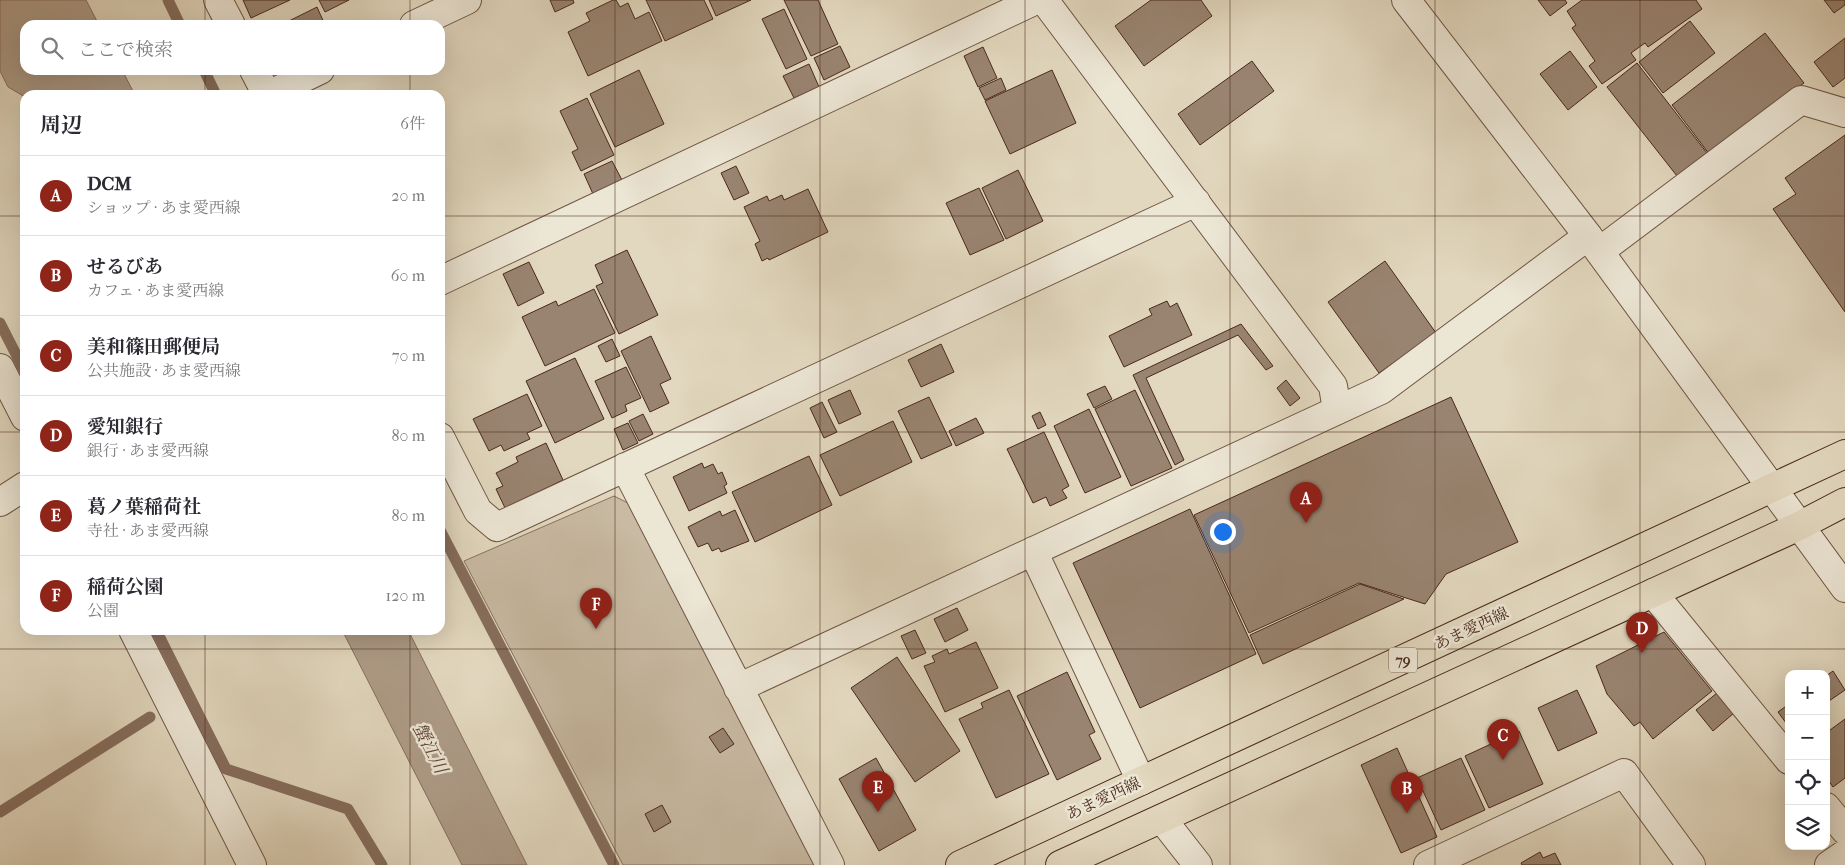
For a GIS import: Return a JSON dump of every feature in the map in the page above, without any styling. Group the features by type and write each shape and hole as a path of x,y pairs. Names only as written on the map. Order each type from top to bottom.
{"main road":[{"name":"あま愛西線","path":"960,865 1845,454"},
{"path":"1060,865 1799,526 1845,502"}],"street":[{"path":"218,0 228,20"},
{"path":"425,20 467,0"},
{"path":"445,279 1036,0"},
{"path":"1044,0 1333,386 1337,410"},
{"path":"1406,0 1594,244 1845,588"},
{"path":"257,75 264,90"},
{"path":"278,90 309,75"},
{"path":"738,688 1381,390 1801,100 1845,113"},
{"path":"445,447 478,510 498,527 1196,202"},
{"path":"0,368 20,406"},
{"path":"625,467 830,865"},
{"path":"0,502 20,489"},
{"path":"1034,551 1141,781"},
{"path":"1653,593 1785,755"},
{"path":"136,635 252,865"},
{"path":"1428,865 1624,773 1691,865"},
{"path":"1830,812 1845,830"},
{"path":"1162,818 1198,865"},
{"path":"1829,865 1845,854"}],"shaded area":[{"path":"614,496 628,503 817,865 623,865 464,561"}],"water":[{"path":"0,0 86,0 96,20 20,20 20,75 125,75 132,90 20,90 20,94 8,87 0,71"},
{"name":"蟹江川","path":"345,635 411,635 527,865 462,865"}],"building":[{"path":"243,0 290,0 251,18"},
{"path":"319,0 349,0 325,12"},
{"path":"550,0 573,0 574,3 555,12"},
{"path":"616,0 620,7 628,3 635,19 649,12 662,41 588,76 568,32 590,21 586,13"},
{"path":"646,0 704,0 713,19 665,41"},
{"path":"709,0 751,0 716,16"},
{"path":"784,0 818,0 838,44 811,56"},
{"path":"1151,0 1201,0 1212,16 1144,66 1115,26"},
{"path":"1538,0 1565,0 1567,3 1550,16"},
{"path":"1582,0 1696,0 1702,9 1648,47 1645,43 1631,53 1636,60 1602,84 1589,66 1595,61 1572,28 1576,25 1567,11"},
{"path":"1824,0 1845,0 1845,5 1834,13"},
{"path":"317,7 323,20 291,20"},
{"path":"784,9 807,59 786,69 762,19"},
{"path":"1690,21 1715,53 1663,93 1639,62"},
{"path":"1765,33 1804,83 1710,155 1672,105"},
{"path":"1845,38 1845,78 1833,87 1814,62"},
{"path":"840,46 850,67 824,80 814,58"},
{"path":"983,47 997,78 978,87 964,56"},
{"path":"1570,51 1597,87 1568,110 1540,74"},
{"path":"1252,61 1274,91 1200,145 1178,114"},
{"path":"1637,63 1707,153 1677,176 1607,87"},
{"path":"809,64 819,87 794,98 783,76"},
{"path":"639,70 664,124 615,147 590,94"},
{"path":"1052,70 1076,123 1010,154 985,101"},
{"path":"1001,78 1006,90 985,100 979,88"},
{"path":"587,98 614,155 581,171 572,152 578,149 560,111"},
{"path":"1845,135 1845,312 1773,209 1796,194 1785,178"},
{"path":"612,161 622,180 593,194 584,174"},
{"path":"736,166 749,193 734,200 721,173"},
{"path":"1018,170 1043,221 1006,239 982,188"},
{"path":"979,188 1004,240 970,255 946,203"},
{"path":"808,189 828,232 769,260 768,258 762,261 755,244 760,241 744,207 767,196 769,201 782,195 784,200"},
{"path":"627,250 658,315 619,334 596,286 603,283 595,265"},
{"path":"1385,261 1436,333 1379,373 1328,302"},
{"path":"529,262 544,293 518,306 503,274"},
{"path":"594,289 615,333 545,366 522,317 556,301 558,306"},
{"path":"1167,301 1170,307 1177,303 1192,335 1124,367 1109,336 1152,315 1149,309"},
{"path":"1241,324 1273,366 1266,370 1238,335 1146,378 1184,460 1175,465 1133,375"},
{"path":"651,336 671,379 660,384 669,403 650,412 621,351"},
{"path":"612,339 620,356 606,362 598,346"},
{"path":"941,344 954,372 921,387 908,360"},
{"path":"575,358 604,419 555,443 526,381"},
{"path":"626,367 641,398 625,405 627,411 612,418 595,381"},
{"path":"1286,380 1300,398 1290,406 1277,388"},
{"path":"1105,386 1112,399 1094,408 1087,394"},
{"path":"850,390 861,414 839,424 828,400"},
{"path":"1135,390 1172,468 1131,486 1095,409"},
{"path":"527,394 542,426 527,433 530,439 504,451 501,445 489,451 473,419"},
{"path":"929,397 952,445 921,459 898,411"},
{"path":"1451,397 1518,542 1446,574 1425,604 1359,583 1249,633 1194,515"},
{"path":"822,402 837,432 824,438 810,408"},
{"path":"1089,409 1121,477 1085,493 1054,426"},
{"path":"1040,412 1046,425 1038,429 1032,416"},
{"path":"643,414 653,434 639,441 629,421"},
{"path":"976,418 984,433 956,446 949,431"},
{"path":"893,421 912,462 840,496 820,455"},
{"path":"628,423 638,443 623,450 614,429"},
{"path":"1044,432 1069,486 1062,490 1067,498 1050,506 1046,497 1033,503 1007,449"},
{"path":"546,443 563,480 505,508 496,489 503,486 496,473 518,462 516,457"},
{"path":"809,456 832,505 755,542 732,492"},
{"path":"702,463 704,468 713,464 718,474 722,472 727,484 724,486 727,493 689,511 673,477"},
{"path":"1190,509 1256,654 1140,708 1073,563"},
{"path":"735,510 749,541 721,552 719,548 712,551 708,543 698,547 688,527 720,511 722,516"},
{"path":"1360,584 1404,599 1263,664 1250,635"},
{"path":"957,608 968,630 945,642 934,619"},
{"path":"915,630 926,653 912,659 901,636"},
{"path":"1664,632 1712,691 1653,739 1640,722 1634,726 1607,694 1596,666"},
{"path":"976,642 998,688 945,712 924,666 935,662 932,656 947,649 949,654"},
{"path":"897,657 960,751 915,782 851,688"},
{"path":"1833,671 1845,690 1830,700 1830,673"},
{"path":"1067,672 1095,732 1089,735 1101,759 1057,780 1017,696"},
{"path":"1009,690 1049,774 996,798 959,719 983,708 981,703"},
{"path":"1577,690 1597,733 1558,751 1538,708"},
{"path":"1717,693 1734,713 1713,731 1696,710"},
{"path":"1785,707 1785,722 1778,712"},
{"path":"1845,719 1845,778 1833,787 1830,783 1830,730"},
{"path":"723,728 734,744 720,753 709,737"},
{"path":"1519,731 1543,784 1489,808 1465,756"},
{"path":"1397,748 1437,837 1401,853 1361,765"},
{"path":"876,758 916,830 879,851 839,779"},
{"path":"1461,758 1485,810 1441,830 1417,778"},
{"path":"662,805 671,822 654,832 645,814"},
{"path":"1540,852 1543,858 1555,853 1561,865 1522,865 1521,863"}],"waterway":[{"path":"168,0 178,20"},
{"path":"206,75 214,90"},
{"path":"0,323 20,362"},
{"path":"445,540 614,865"},
{"path":"159,635 226,769 348,809 382,865"},
{"path":"0,812 150,717"}],"place":[{"name":"DCM","path":"1306,523"},
{"name":"稲荷公園","path":"596,629"},
{"name":"愛知銀行","path":"1642,653"},
{"name":"美和篠田郵便局","path":"1503,760"},
{"name":"葛ノ葉稲荷社","path":"878,812"},
{"name":"せるびあ","path":"1407,813"}]}
